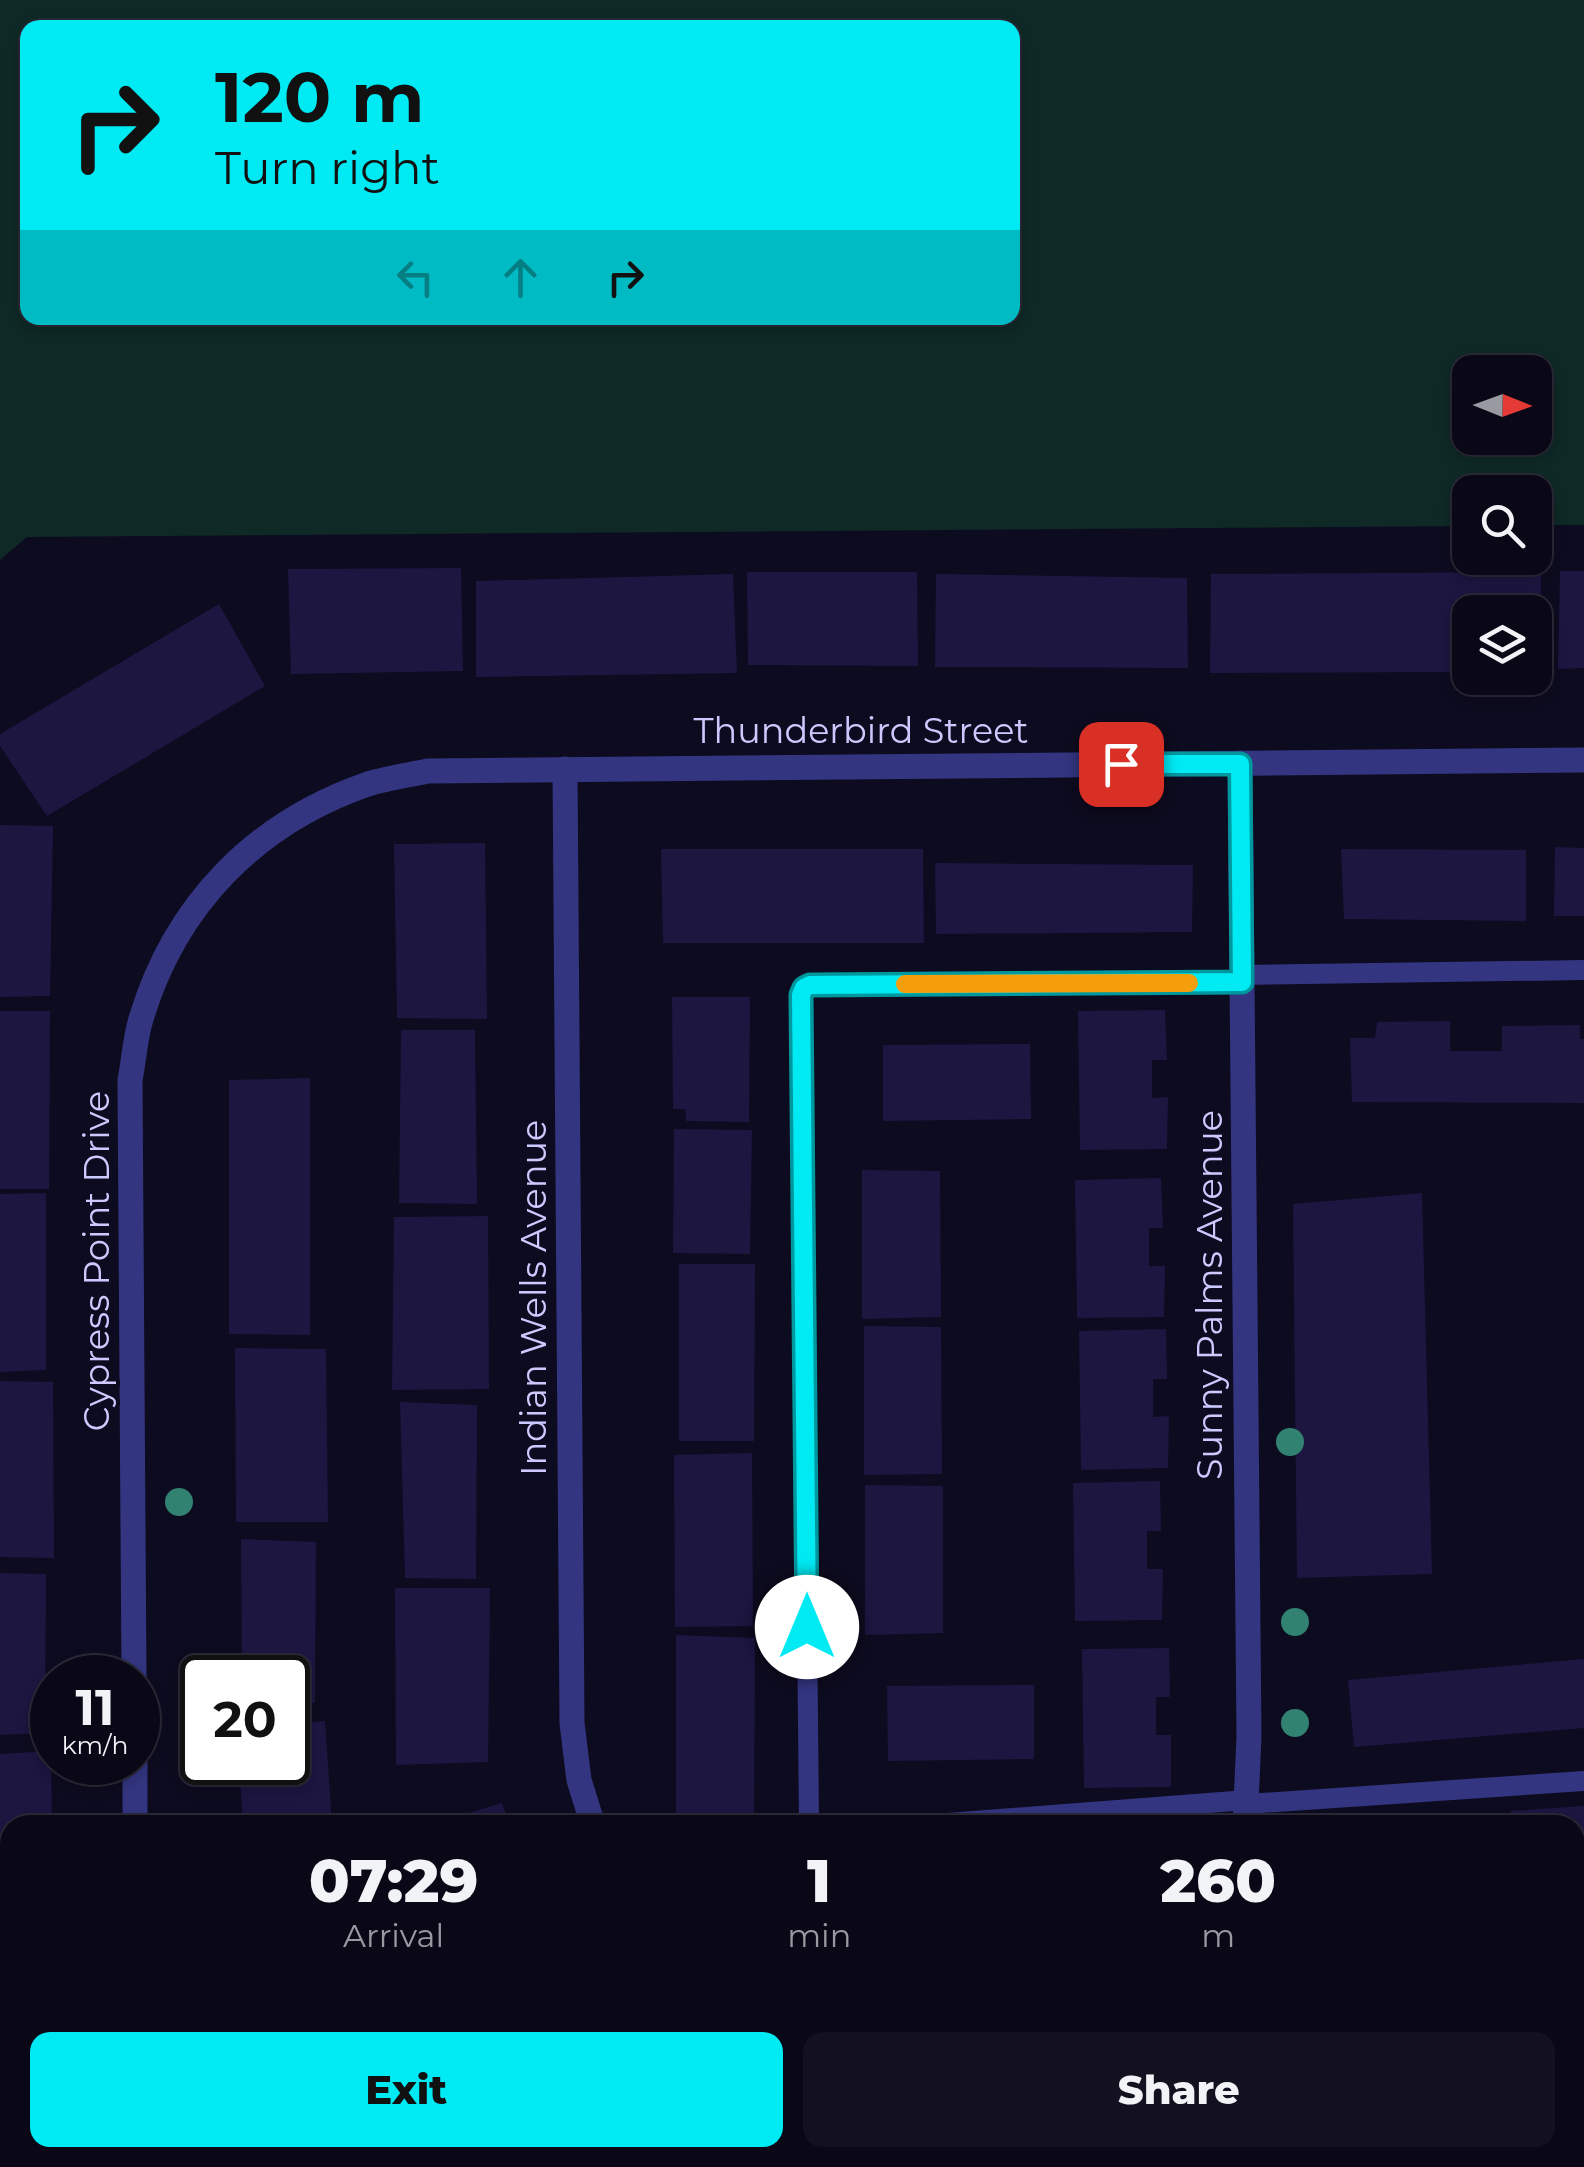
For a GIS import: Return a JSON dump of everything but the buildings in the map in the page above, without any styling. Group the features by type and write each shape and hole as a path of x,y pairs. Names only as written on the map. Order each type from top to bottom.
{"street":[{"name":"Thunderbird Street","path":"226,870 266,836 316,804 371,783 428,772 1584,760"},
{"name":"Sunny Palms Avenue","path":"1240,764 1246,1810"},
{"name":"Indian Wells Avenue","path":"564,769 572,1722 580,1780 590,1815"},
{"name":"Cypress Point Drive","path":"134,1655 130,1080 140,1022 160,966 186,920 226,870"},
{"path":"135,1785 135,1815"}],"lane":[{"path":"809,1815 801,1034 804,988 1584,970"},
{"path":"1138,1815 1246,1810 1584,1781"}],"green space":[{"path":"0,0 1584,0 1584,525 1552,525 1552,475 1452,475 1452,526 27,537 0,560"}],"slow traffic":[{"path":"905,984 1189,983"}],"route":[{"path":"807,1627 801,995 810,985 1242,982 1240,764 1121,764"}]}
